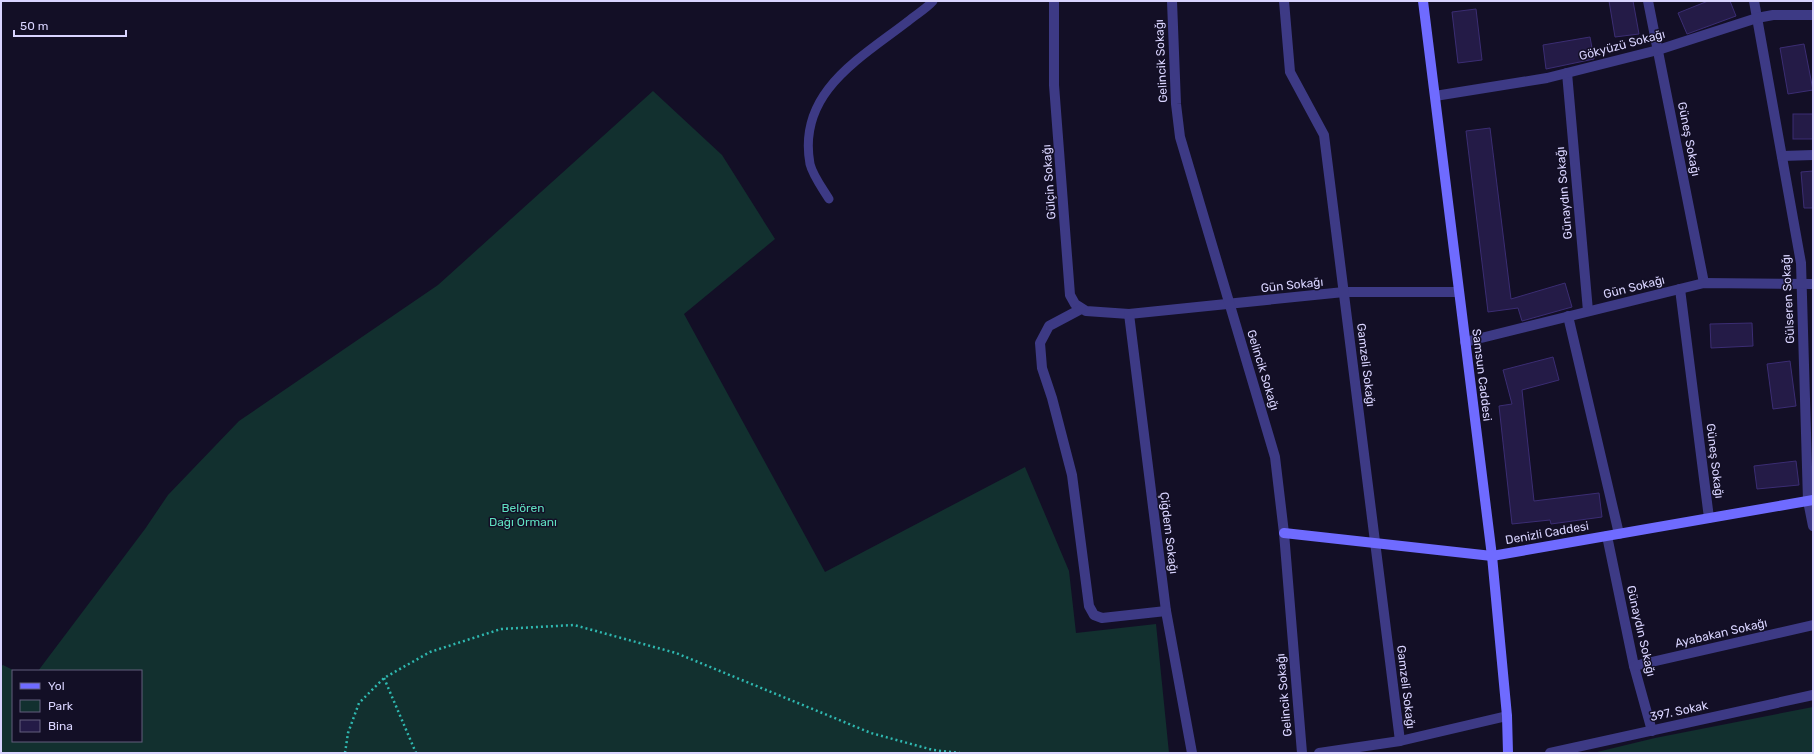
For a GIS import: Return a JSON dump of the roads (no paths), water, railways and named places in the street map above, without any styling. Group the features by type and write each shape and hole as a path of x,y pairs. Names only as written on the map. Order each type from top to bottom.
{"street":[{"name":"Gülçin Sokağı","path":"1054,1 1054,85 1070,295 1075,304 1081,309"},
{"name":"Gelincik Sokağı","path":"1172,1 1176,104 1180,137 1275,457 1284,533 1302,753"},
{"name":"Gamzeli Sokağı","path":"1284,1 1290,72 1324,132 1400,741"},
{"name":"Samsun Caddesi","path":"1423,1 1492,556 1507,716 1508,753"},
{"name":"Güneş Sokağı","path":"1648,1 1704,283"},
{"name":"Gülseren Sokağı","path":"1754,1 1801,263 1810,501 1813,526"},
{"name":"Gökyüzü Sokağı","path":"1435,96 1547,78 1658,50 1757,18 1773,15 1813,15"},
{"name":"Günaydın Sokağı","path":"1567,73 1588,311"},
{"path":"1782,156 1813,155"},
{"name":"Gün Sokağı","path":"1465,342 1704,283 1813,284"},
{"name":"Güneş Sokağı","path":"1680,289 1709,518"},
{"name":"Gün Sokağı","path":"1129,314 1230,305 1344,292 1459,292"},
{"path":"1129,314 1091,312 1081,309 1049,326 1040,343 1042,368 1052,398 1072,475 1089,606 1094,615 1102,618 1166,611"},
{"name":"Çiğdem Sokağı","path":"1129,314 1166,611 1192,753"},
{"path":"1568,316 1619,534"},
{"name":"Denizli Caddesi","path":"1284,533 1492,556 1810,501"},
{"name":"Günaydın Sokağı","path":"1607,536 1634,666 1652,731"},
{"name":"Ayabakan Sokağı","path":"1634,666 1813,625"},
{"name":"397. Sokak","path":"1550,753 1813,695"},
{"path":"1319,753 1400,741 1507,716"}],"lane":[{"path":"828,199 811,166 808,142 813,116 823,94 843,72 933,1"}],"park label":[{"name":"Belören Dağı Ormanı","path":"523,515"}]}
